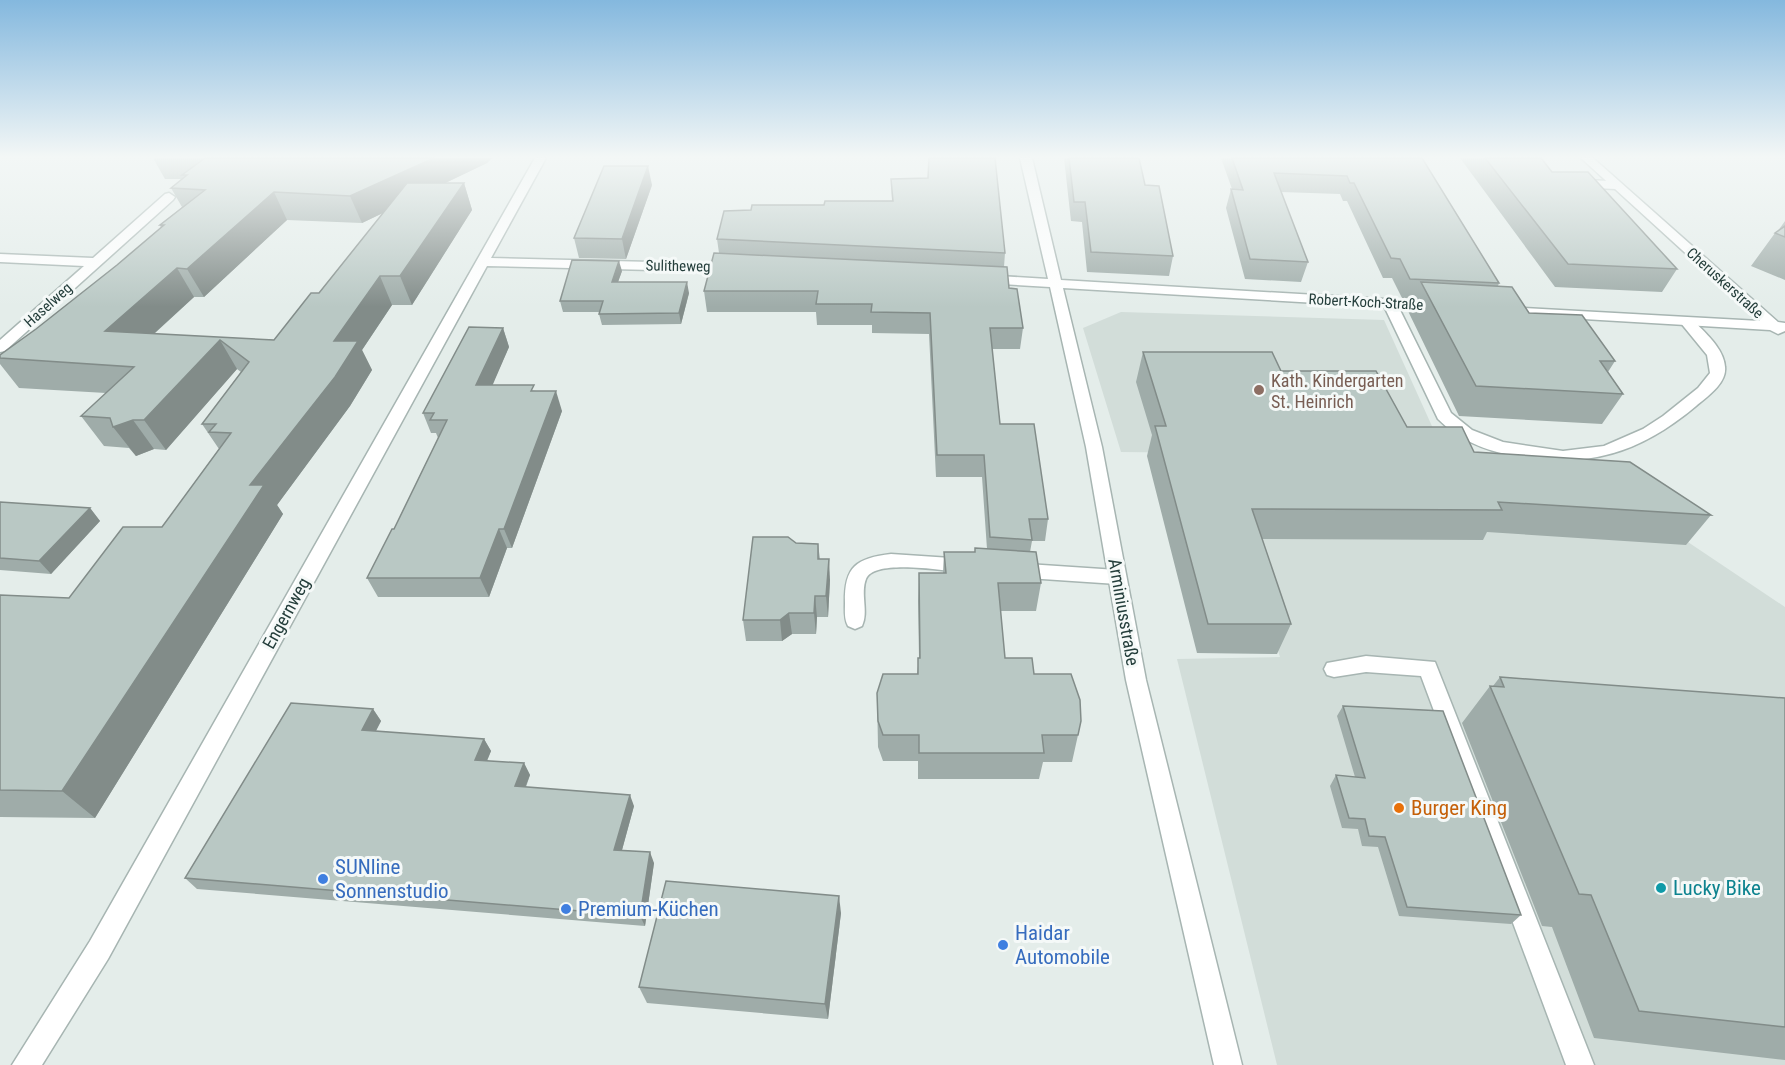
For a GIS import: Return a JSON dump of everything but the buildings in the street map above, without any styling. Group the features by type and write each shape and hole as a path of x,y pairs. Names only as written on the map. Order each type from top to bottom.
{"street":[{"name":"Haselweg","path":"0,348 157,208"},
{"name":"Engernweg","path":"26,1065 99,950 512,208"},
{"name":"Arminiusstraße","path":"1037,208 1094,447 1136,680 1228,1065"},
{"name":"Cheruskerstraße","path":"1643,208 1781,329"},
{"name":"Haselweg","path":"0,258 95,262"},
{"name":"Sulitheweg","path":"482,262 751,268"},
{"path":"973,279 1054,283"},
{"name":"Robert-Koch-Straße","path":"1054,283 1446,307"},
{"path":"1390,303 1444,415 1453,426 1494,447 1563,458 1590,456 1642,437 1678,413 1712,382 1717,374 1718,366 1714,357 1687,322"},
{"path":"1491,310 1781,329"},
{"path":"855,621 856,577 862,567 870,564 891,561 1117,577"},
{"path":"1334,669 1366,664 1428,668 1580,1065"}],"shaded area":[{"path":"1121,312 1384,320 1445,455 1567,461 1785,607 1785,1065 1277,1065 1177,659 1280,657 1214,453 1121,452 1083,328"}],"place":[{"name":"Kath. Kindergarten St. Heinrich","path":"1259,390"},
{"name":"Burger King","path":"1399,808"},
{"name":"SUNline Sonnenstudio","path":"323,879"},
{"name":"Lucky Bike","path":"1661,888"},
{"name":"Premium-Küchen","path":"566,909"},
{"name":"Haidar Automobile","path":"1003,945"}]}
